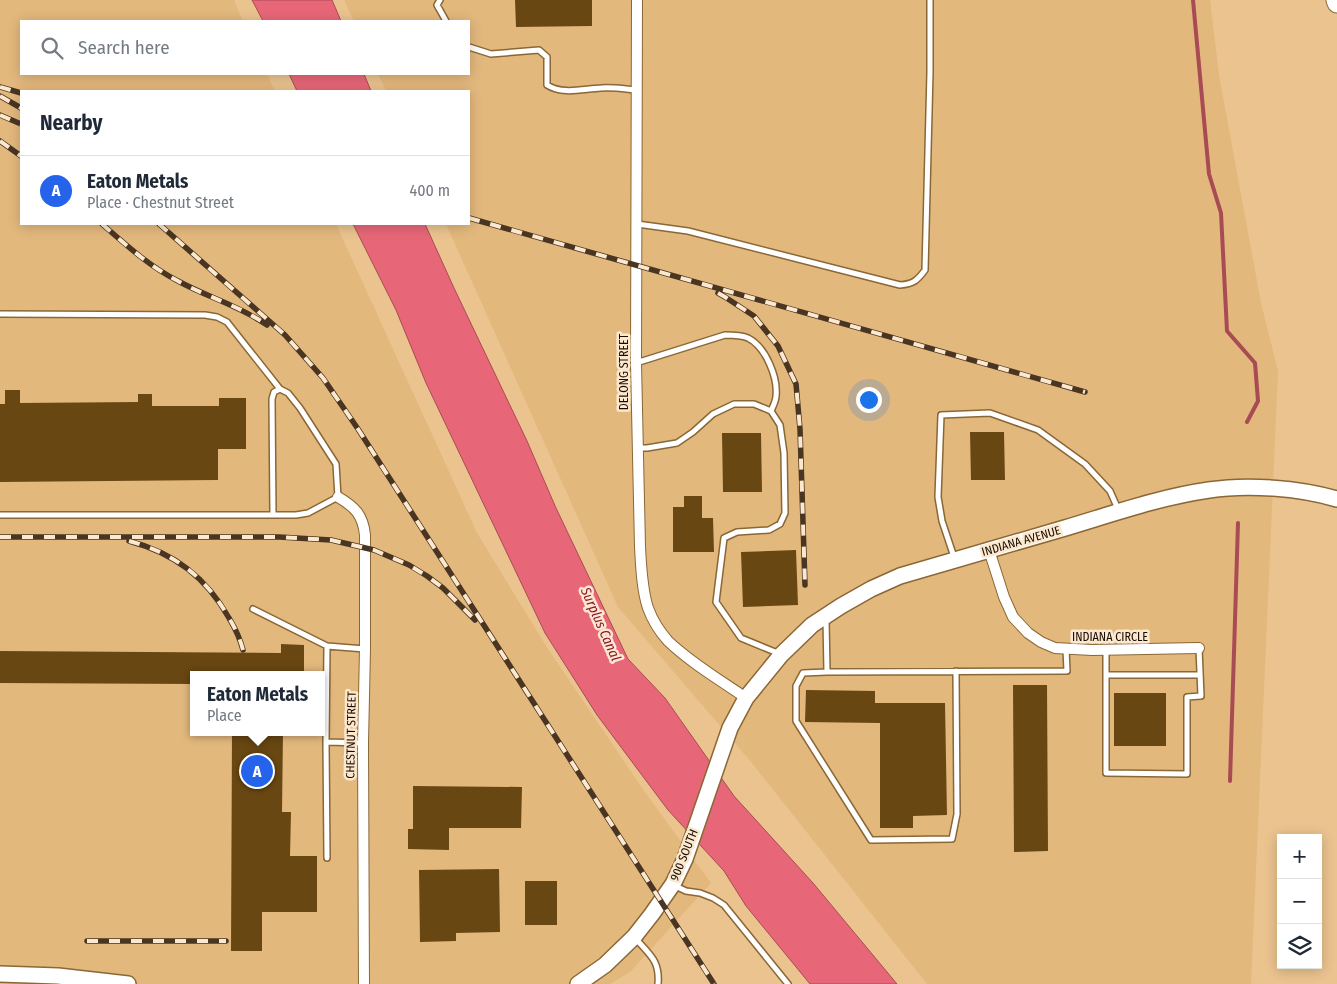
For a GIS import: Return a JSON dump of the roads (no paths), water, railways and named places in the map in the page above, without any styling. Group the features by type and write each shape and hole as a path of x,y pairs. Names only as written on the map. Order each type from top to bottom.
{"street":[{"name":"DELONG STREET","path":"637,0 636,363 641,565 648,607 656,624 667,640 690,659 746,698"},
{"name":"INDIANA AVENUE","path":"746,698 780,655 812,625 871,589 893,579 1190,493 1252,487 1300,492 1337,499"},
{"name":"CHESTNUT STREET","path":"338,498 350,504 356,510 364,527 364,984"},
{"name":"INDIANA CIRCLE","path":"989,550 1004,597 1013,617 1028,633 1041,642 1055,648 1066,649 1199,648"},
{"name":"900 SOUTH","path":"578,984 605,965 634,937 673,884 685,860 730,728 746,698"},
{"path":"0,974 128,984"}],"lane":[{"path":"440,0 437,5 445,20"},
{"path":"636,224 688,231 900,285 909,284 918,279 925,270 930,0"},
{"path":"470,47 491,54 539,50 547,57 547,86 555,90 602,88 636,90"},
{"path":"0,314 205,315 217,317 227,322 280,389 288,393 300,408 336,464 338,498 308,512 296,515 0,515"},
{"path":"636,363 725,335 736,335 749,339 760,348 770,364 776,384 776,398 771,411"},
{"path":"273,515 272,399 274,392 280,389"},
{"path":"637,448 677,443 713,414 734,404 754,404 771,411 780,425 784,453 784,513 780,524 769,530 737,532 724,538 716,602 741,638 780,655"},
{"path":"956,560 942,521 938,497 941,415 990,412 1038,430 1086,464 1110,492 1119,512"},
{"path":"253,609 327,646 365,649"},
{"path":"826,616 827,672"},
{"path":"326,858 327,646"},
{"path":"1106,650 1106,773 1188,774 1187,696 1201,696 1199,648"},
{"path":"956,671 957,814 952,838 871,840 796,721 796,686 803,673 956,671 1067,671 1066,649"},
{"path":"1106,675 1200,676"},
{"path":"326,742 363,743"},
{"path":"673,884 686,891 700,893 713,898 724,905 788,984"},
{"path":"634,937 655,961 658,984"}],"water":[{"path":"252,0 332,0 341,20 262,20"},
{"path":"289,75 364,75 371,90 297,90"},
{"name":"Surplus Canal","path":"354,225 425,225 628,659 665,698 734,796 813,883 897,984 810,984 746,906 724,871 668,810 597,715 545,633 426,383 396,310"}],"waterway":[{"path":"1193,0 1209,174 1221,213 1227,331 1255,363 1258,401 1247,422"},
{"path":"1230,781 1238,523"}],"railway":[{"path":"0,87 20,93"},
{"path":"0,96 20,107"},
{"path":"0,115 20,124"},
{"path":"0,141 20,155"},
{"path":"470,218 1085,392"},
{"path":"103,225 157,269 189,287 246,312 267,325"},
{"path":"160,225 285,335 323,378 358,429 714,984"},
{"path":"718,293 754,316 778,346 796,384 800,429 805,585"},
{"path":"0,537 279,537 331,540 374,550 409,565 443,588 475,620"},
{"path":"129,541 160,552 199,579 220,603 237,633 243,650"},
{"path":"87,941 226,941"}],"place":[{"name":"Eaton Metals","path":"257,771"}]}
